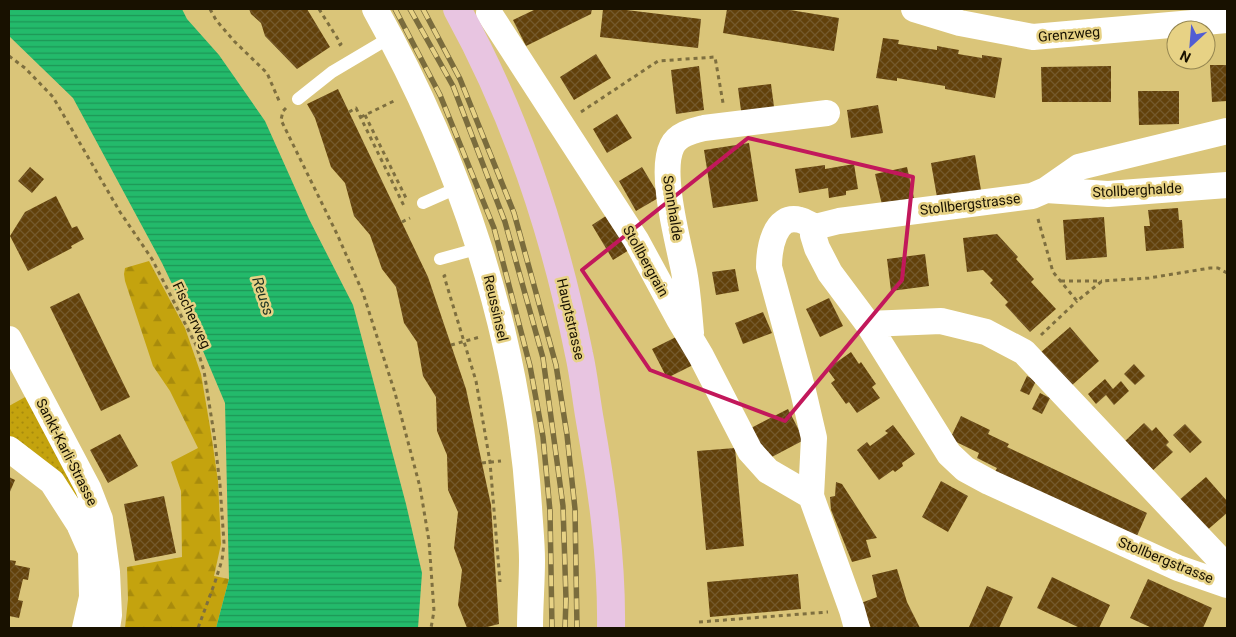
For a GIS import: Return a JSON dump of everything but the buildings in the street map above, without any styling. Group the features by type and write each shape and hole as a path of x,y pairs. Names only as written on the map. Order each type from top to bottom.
{"main road":[{"name":"Hauptstrasse","path":"477,14 509,117 543,210 580,355 596,457 608,565 611,628"}],"street":[{"name":"Reussinsel","path":"374,9 428,113 491,282 515,392 526,471 532,559 530,628"},
{"name":"Grenzweg","path":"914,9 960,23 1033,37 1227,20"},
{"name":"Stollbergrain","path":"477,14 636,240 750,451 768,471 811,496"},
{"name":"Sonnhalde","path":"692,341 686,288 666,167 673,144 680,136 704,128 827,113"},
{"name":"Stollbergstrasse","path":"1227,131 1079,167 1039,193 839,222 815,227 813,235 817,248 830,273 868,324 949,454 965,469 989,482 1178,568 1227,585"},
{"name":"Stollberghalde","path":"1039,193 1108,194 1227,185"},
{"path":"815,227 800,220 787,220 780,226 769,249 769,267 814,438 811,496 854,619"},
{"name":"Stollbergstrasse","path":"868,324 941,321 986,332 1024,352 1227,567"},
{"name":"Sankt-Karli-Strasse","path":"9,338 88,488 100,519 107,572 109,615 107,628"},
{"path":"9,449 52,482 79,524 91,552 92,597 85,628"}],"lane":[{"path":"298,99 332,72 390,37"},
{"path":"423,203 457,188"},
{"path":"440,259 482,256"}],"path":[{"path":"210,9 216,20 228,34 267,72 283,111 281,120 337,234 363,293 395,393 420,487 429,541 434,611 431,628"},
{"path":"319,9 341,44 339,46"},
{"name":"Fischerweg","path":"9,56 25,68 53,97 120,212 152,259 196,345 204,371 214,434 224,543 222,560 198,628"},
{"path":"593,104 658,61 715,57 727,125"},
{"path":"283,111 298,99"},
{"path":"349,112 356,108 410,218"},
{"path":"361,117 374,111"},
{"path":"365,115 406,198 423,203"},
{"path":"1039,193 1053,272 1078,301"},
{"path":"402,222 418,217"},
{"path":"482,256 444,276 476,381 490,462 499,582"},
{"path":"1060,281 1149,278 1210,268 1218,268 1227,272"},
{"path":"1024,352 1102,281"},
{"path":"451,345 474,339"},
{"path":"482,463 502,461"},
{"path":"699,622 854,619"}],"highlighted area":[{"path":"748,138 913,177 902,280 785,421 650,370 582,270"}],"green space":[{"path":"149,261 185,328 201,374 218,481 221,544 214,576 229,579 216,628 125,628 128,599 127,567 182,557 181,491 171,462 198,448 170,391 153,366 125,281 125,268"},
{"path":"27,396 82,502 9,440 9,406"}],"water":[{"name":"Reuss","path":"9,9 182,9 187,19 219,55 265,121 309,219 353,305 406,504 422,573 418,628 216,628 229,579 225,403 195,332 162,263 73,98 9,36"}],"railway":[{"path":"395,9 440,95 494,228 530,366 543,437 550,511 552,628"},
{"path":"410,9 453,86 505,222 543,358 563,506 565,628"},
{"path":"423,9 460,79 514,213 556,365 567,435 575,509 577,628"}]}
